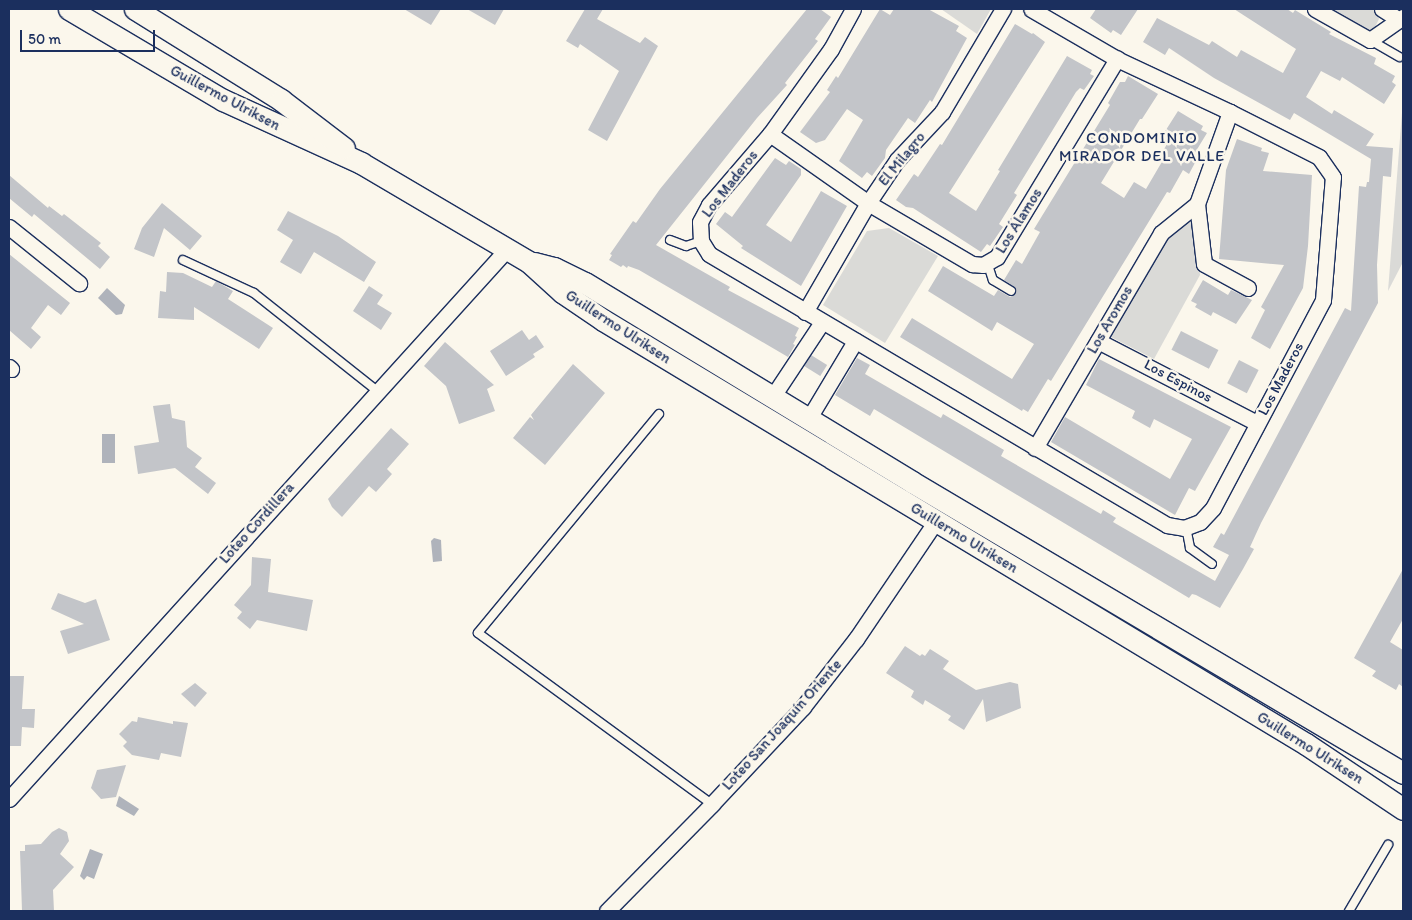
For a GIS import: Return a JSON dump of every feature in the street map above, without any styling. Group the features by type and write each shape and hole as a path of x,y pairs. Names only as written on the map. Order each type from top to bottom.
{"main road":[{"name":"Guillermo Ulriksen","path":"69,9 212,94 270,124 361,163 529,262 582,307 1306,744 1403,809"},
{"name":"Guillermo Ulriksen","path":"135,9 304,115 361,163"},
{"path":"212,94 227,88 242,75"},
{"name":"Guillermo Ulriksen","path":"529,262 554,268 585,283 1014,543 1403,774"}],"street":[{"name":"Los Maderos","path":"853,9 831,49 770,134 709,205 700,222 701,241 709,254 1167,526 1186,527 1200,522 1213,508 1323,300 1333,177 1319,157 1230,112 1117,59 1031,9"},
{"name":"El Milagro","path":"806,312 868,203 897,160 942,112 1003,9"},
{"path":"1315,9 1370,40 1401,18 1382,9"},
{"name":"Los Álamos","path":"770,134 868,203 972,264 983,265 997,257 1117,59"},
{"path":"1230,112 1197,204 1204,264 1248,288"},
{"name":"Los Aromos","path":"1035,448 1161,233 1197,204"},
{"path":"9,227 79,283"},
{"name":"Loteo Cordillera","path":"9,799 507,249"},
{"path":"773,396 822,322"},
{"path":"809,418 855,341"},
{"name":"Los Espinos","path":"1098,341 1257,423"},
{"name":"Loteo San Joaquín Oriente","path":"607,911 712,804 803,707 856,639 936,521"}],"lane":[{"path":"1370,40 1400,57"},
{"path":"670,240 686,246 701,241"},
{"path":"183,260 254,293 377,391"},
{"path":"987,262 993,280 1011,291"},
{"path":"659,414 478,633 712,804"},
{"path":"1186,527 1190,548 1212,564"},
{"path":"1349,911 1388,845"}],"shaded area":[{"path":"941,9 991,9 977,34"},
{"path":"1325,9 1373,9 1376,11 1379,19 1374,29 1367,31"},
{"path":"1403,100 1403,262 1388,291"},
{"path":"1195,217 1200,275 1154,359 1107,335 1166,236"},
{"path":"889,228 938,256 885,343 823,305 867,231"},
{"path":"107,288 125,305 122,314 116,315 98,298"},
{"path":"102,434 115,434 115,463 102,463"},
{"path":"434,538 441,540 442,561 433,562 431,541"},
{"path":"119,796 139,809 134,816 116,806"},
{"path":"90,849 103,854 94,879 87,876 84,880 80,876"}],"building":[{"path":"404,9 441,9 431,25"},
{"path":"467,9 504,9 495,25"},
{"path":"585,9 603,9 597,19 640,43 645,37 658,46 607,141 588,130 619,71 580,44 578,48 566,41"},
{"path":"807,9 820,9 831,17 815,39 818,41 785,83 787,85 757,118 656,245 730,287 728,290 799,328 793,344 795,345 788,357 639,270 628,266 627,268 623,265 621,267 609,260 612,255 610,254 633,221 636,223 660,189"},
{"path":"880,9 890,15 894,9 928,9 959,26 956,31 967,38 932,102 930,100 915,123 908,118 886,150 885,158 872,176 867,172 862,178 839,161 863,120 847,109 825,140 816,143 800,132 830,92 827,90 836,76 838,78"},
{"path":"1096,9 1138,9 1121,35 1113,30 1111,33 1090,18"},
{"path":"1234,9 1287,9 1293,13 1295,10 1331,32 1329,34 1376,58 1374,64 1395,76 1392,82 1396,85 1384,104 1342,77 1340,81 1321,71 1306,97 1332,114 1334,110 1374,134 1366,146 1393,148 1391,177 1383,176 1377,265 1378,303 1261,523 1250,547 1254,549 1220,608 1196,595 1192,594 1189,598 874,409 870,416 835,395 857,358 870,365 865,374 941,418 943,414 1004,450 1001,456 1101,514 1103,510 1116,518 1113,522 1215,581 1229,555 1213,547 1221,533 1224,535 1345,308 1351,311 1359,186 1366,187 1367,182 1369,182 1371,159 1294,113 1290,120 1214,78 1169,48 1165,55 1143,42 1157,18 1209,45 1212,41 1237,57 1241,50 1283,73 1296,49"},
{"path":"1015,24 1033,33 1045,42 949,193 976,211 1000,171 998,170 1067,56 1092,70 1090,74 1094,76 1084,90 1080,88 1076,92 1014,193 1017,195 999,224 1003,227 990,246 987,244 981,252 913,208 906,207 896,200 914,174 918,177 940,144 942,145"},
{"path":"1128,76 1158,94 1142,119 1140,119 1101,183 1124,198 1134,182 1146,189 1163,160 1159,158 1171,137 1164,133 1178,111 1203,126 1201,130 1207,133 1193,156 1197,159 1189,174 1183,170 1170,193 1167,192 1051,381 1048,379 1028,412 1023,409 1022,411 900,337 912,318 1012,379 1034,344 997,322 992,331 928,291 943,266 994,296 998,290 1010,297 1015,294 1016,288 1004,280 1016,260 1022,264 1040,232 1034,229 1110,105 1108,103 1120,82 1125,82"},
{"path":"1237,139 1262,148 1261,151 1269,153 1263,171 1312,175 1308,246 1303,288 1270,349 1251,338 1265,310 1261,307 1284,265 1219,259 1226,170"},
{"path":"775,158 786,165 789,161 801,169 801,175 766,225 791,242 821,191 847,206 801,286 741,248 743,246 716,224 725,212 732,217"},
{"path":"9,175 48,208 49,206 62,216 64,214 101,243 98,246 110,257 100,269 34,214 32,217 9,198"},
{"path":"162,203 202,236 190,250 164,228 154,257 134,249 142,228"},
{"path":"288,211 338,236 376,262 364,282 314,252 301,274 280,262 293,240 277,230"},
{"path":"9,254 70,303 61,315 48,305 31,328 41,337 31,349 9,330"},
{"path":"167,272 183,273 212,287 216,281 233,291 228,299 273,328 259,349 194,307 194,320 158,318 160,291 166,292"},
{"path":"1203,280 1228,295 1231,290 1252,300 1236,324 1213,312 1211,316 1195,307 1197,304 1191,301"},
{"path":"369,286 383,295 377,304 392,313 381,330 353,311"},
{"path":"522,330 529,340 536,335 544,347 533,354 535,357 506,376 490,351"},
{"path":"1181,331 1218,350 1209,369 1171,350"},
{"path":"445,342 494,385 487,389 495,411 459,424 446,386 424,366"},
{"path":"811,355 827,365 820,376 804,366"},
{"path":"1099,359 1231,427 1195,491 1189,488 1175,515 1051,442 1065,417 1170,479 1192,439 1154,419 1150,428 1132,418 1135,411 1086,385"},
{"path":"1239,360 1259,370 1247,393 1227,383"},
{"path":"573,364 605,393 545,465 513,438 530,417 534,420 531,415"},
{"path":"170,404 172,418 185,421 187,447 202,458 195,467 216,483 208,494 175,468 138,474 134,446 159,442 153,406"},
{"path":"391,428 409,444 387,469 392,474 376,492 369,486 342,517 332,507 328,499"},
{"path":"252,557 271,559 268,592 313,600 307,631 257,620 250,629 237,618 242,612 234,605 251,585"},
{"path":"1403,569 1403,619 1390,642 1403,650 1403,687 1399,684 1396,690 1372,676 1376,671 1354,658"},
{"path":"58,593 85,603 96,599 110,640 68,654 60,631 84,624 51,609"},
{"path":"905,646 920,656 922,654 925,656 930,649 949,661 943,669 976,690 1010,682 1018,684 1021,708 986,722 983,699 964,730 948,720 951,716 925,700 923,705 911,697 914,691 886,673"},
{"path":"9,676 24,676 22,709 35,709 34,728 22,727 21,746 9,746"},
{"path":"195,683 207,693 195,707 181,694"},
{"path":"138,717 173,724 173,721 188,723 181,757 161,753 159,760 132,755 123,746 127,742 119,734 132,721 137,722"},
{"path":"126,765 116,797 101,799 91,788 97,770"},
{"path":"59,828 67,832 69,841 60,854 74,867 53,890 54,911 22,911 20,851 25,851 25,845 41,844 52,832"}],"district":[{"name":"CONDOMINIO MIRADOR DEL VALLE","path":"1142,147"}]}
